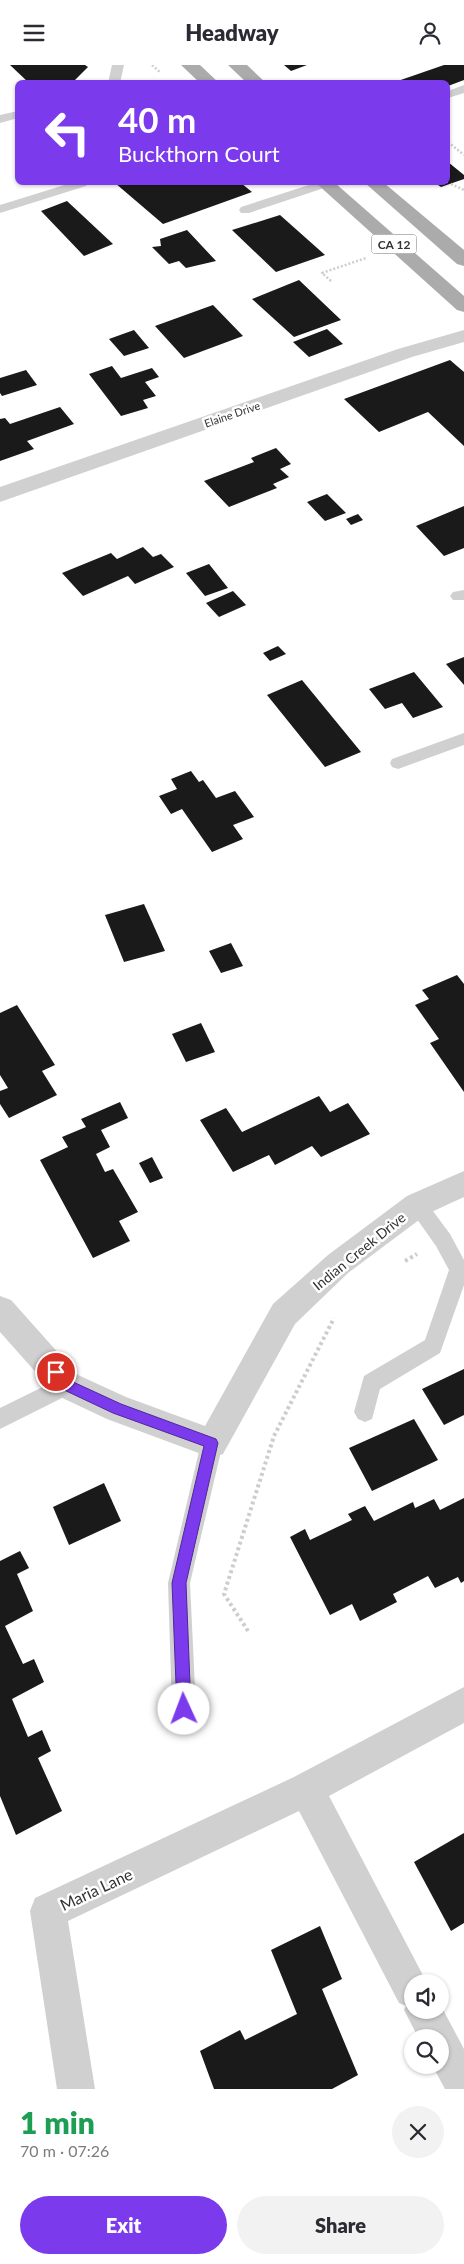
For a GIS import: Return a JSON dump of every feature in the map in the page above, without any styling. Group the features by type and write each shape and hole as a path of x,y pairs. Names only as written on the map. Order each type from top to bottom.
{"main road":[{"path":"190,65 208,80"},
{"path":"236,65 254,80"},
{"name":"CA 12","path":"327,185 464,306"},
{"name":"CA 12","path":"376,185 464,261"}],"street":[{"name":"Elaine Drive","path":"0,495 350,372 464,336"},
{"name":"Indian Creek Drive","path":"212,1443 284,1314 338,1264 417,1205 464,1183"},
{"path":"0,1310 67,1385 118,1409 212,1443"},
{"name":"Maria Lane","path":"76,2089 48,1911 306,1789 464,1704"},
{"path":"306,1789 404,1975"},
{"path":"449,2059 464,2087"}],"lane":[{"path":"115,80 118,65"},
{"path":"450,94 464,89"},
{"path":"0,119 15,115"},
{"path":"0,209 76,185"},
{"path":"246,210 319,185"},
{"path":"398,763 464,739"},
{"path":"365,1412 371,1383 433,1346 459,1270 443,1241 417,1205"},
{"path":"0,1419 67,1385"},
{"path":"184,1709 179,1583 212,1443"}],"path":[{"path":"450,144 464,155"},
{"path":"451,184 464,189"},
{"path":"331,281 322,273 369,257"},
{"path":"397,1265 443,1241"},
{"path":"248,1631 224,1594 274,1436 336,1315"}],"building":[{"path":"10,65 85,65 88,67 75,80 26,80"},
{"path":"284,65 307,65 291,71"},
{"path":"444,65 464,65 464,80 450,85 450,80 401,80"},
{"path":"450,164 464,175 464,179 450,184"},
{"path":"117,185 243,185 252,192 163,224"},
{"path":"67,201 113,244 84,256 41,211"},
{"path":"280,215 325,255 276,272 232,230"},
{"path":"187,230 216,261 186,268 179,261 169,264 152,247 161,246 160,239"},
{"path":"299,280 341,320 294,337 252,299"},
{"path":"213,305 243,336 184,358 155,326"},
{"path":"327,329 343,344 309,357 293,342"},
{"path":"134,330 149,348 124,356 109,339"},
{"path":"450,360 464,372 464,446 428,412 379,432 344,399"},
{"path":"112,366 121,378 152,368 159,377 145,382 156,396 143,400 148,408 121,416 89,374"},
{"path":"26,370 37,385 2,396 0,393 0,378"},
{"path":"60,407 74,424 27,441 34,449 0,461 0,419 5,418 10,424"},
{"path":"276,448 291,464 280,469 289,477 273,484 277,488 229,507 204,481 254,462 251,458"},
{"path":"327,494 346,513 325,521 307,502"},
{"path":"464,506 464,548 444,556 416,526"},
{"path":"358,514 363,520 351,525 346,519"},
{"path":"143,547 153,557 161,554 174,567 135,584 128,576 83,596 62,573 111,553 117,559"},
{"path":"209,564 228,588 205,596 186,573"},
{"path":"233,591 246,605 219,617 206,603"},
{"path":"278,646 286,654 270,661 263,653"},
{"path":"464,657 464,685 446,664"},
{"path":"414,672 443,707 413,718 402,703 385,709 369,689"},
{"path":"302,680 361,752 325,767 267,695"},
{"path":"191,771 199,782 203,780 216,798 235,791 254,817 233,825 243,839 212,852 182,809 171,814 159,796 177,789 171,779"},
{"path":"144,904 165,951 124,962 105,915"},
{"path":"231,943 243,966 221,973 209,951"},
{"path":"457,975 464,984 464,1092 430,1043 439,1039 415,1005 429,999 422,990"},
{"path":"17,1005 55,1065 42,1071 57,1095 9,1118 0,1104 0,1091 8,1088 0,1075 0,1013"},
{"path":"201,1023 215,1052 186,1062 172,1034"},
{"path":"319,1096 330,1112 348,1103 370,1134 321,1157 312,1146 275,1165 269,1155 233,1172 200,1120 226,1108 242,1132"},
{"path":"120,1102 128,1118 101,1130 110,1147 96,1154 105,1172 113,1169 138,1212 119,1221 130,1241 93,1258 40,1160 68,1147 62,1137 86,1127 81,1119"},
{"path":"152,1157 163,1178 150,1183 139,1163"},
{"path":"464,1369 464,1415 444,1425 422,1389"},
{"path":"414,1419 438,1460 372,1491 349,1448"},
{"path":"104,1483 121,1521 69,1545 53,1507"},
{"path":"464,1498 464,1581 461,1583 458,1577 435,1588 428,1576 393,1594 397,1602 360,1621 352,1604 330,1615 290,1537 305,1529 310,1540 352,1520 348,1514 365,1506 374,1521 413,1502 415,1508 434,1499 440,1510"},
{"path":"20,1551 29,1568 17,1574 33,1611 5,1626 23,1664 34,1659 44,1682 12,1699 28,1737 42,1730 51,1751 38,1758 62,1811 16,1835 0,1796 0,1561"},
{"path":"464,1833 464,1923 451,1931 414,1862"},
{"path":"320,1926 342,1979 322,1989 358,2075 332,2089 214,2089 200,2051 240,2030 245,2040 297,2014 271,1950"}],"route":[{"path":"56,1372 67,1385 118,1409 212,1443 179,1583 184,1709"}]}
